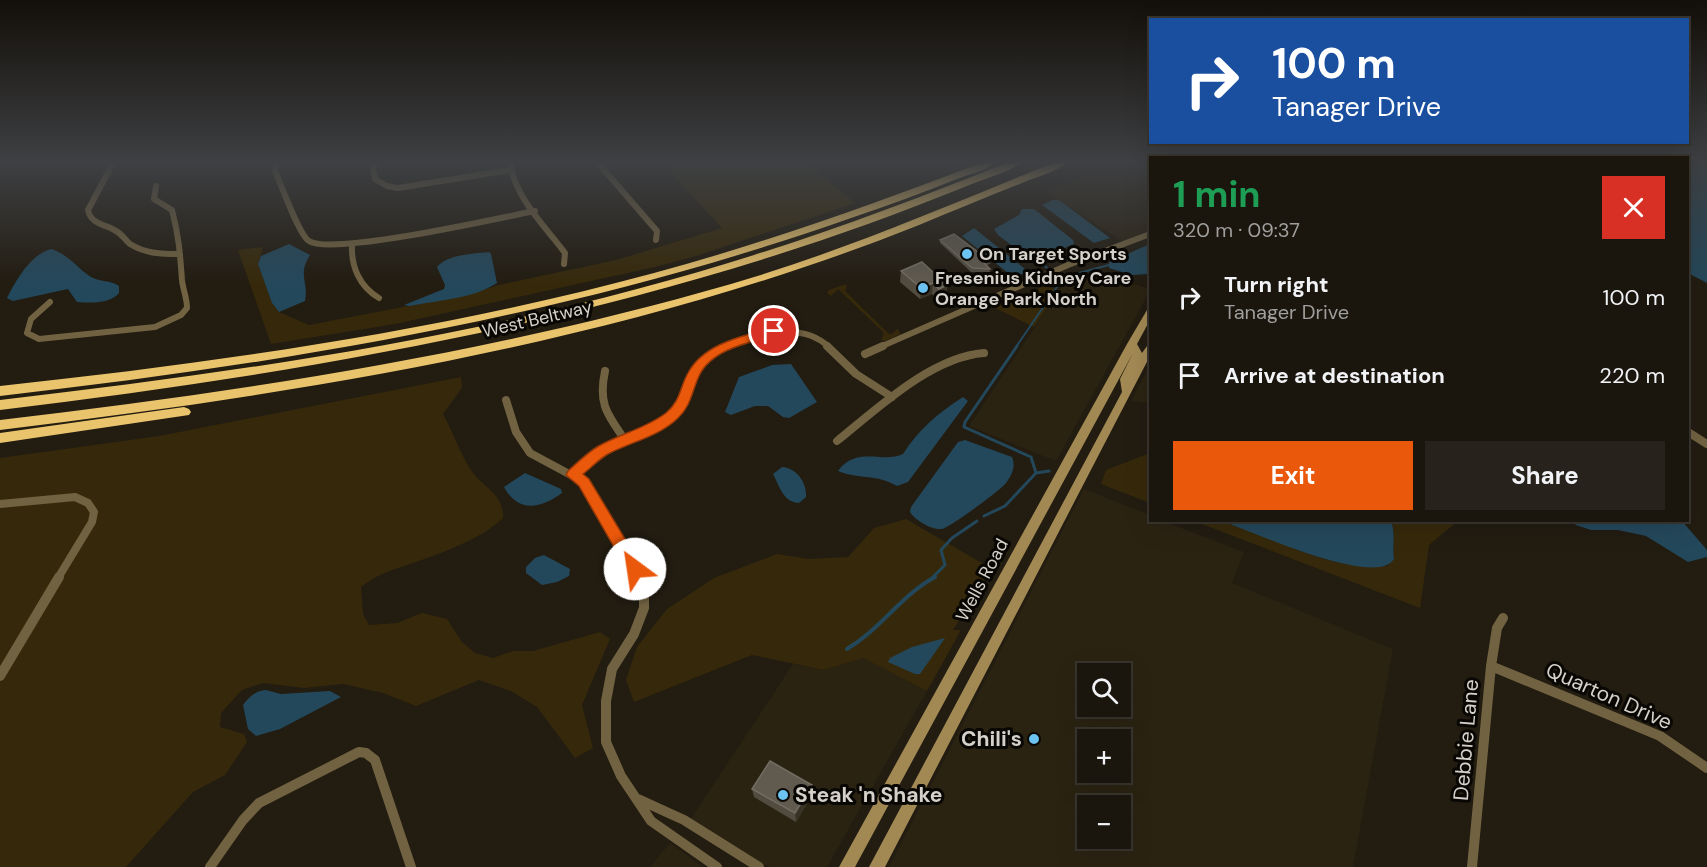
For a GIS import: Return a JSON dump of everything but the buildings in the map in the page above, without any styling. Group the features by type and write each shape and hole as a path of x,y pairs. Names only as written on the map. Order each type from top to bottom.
{"highway":[{"path":"0,391 160,373 316,349 574,297 697,265 795,235 885,203"},
{"name":"West Beltway","path":"0,405 279,368 429,341 546,316 666,285 816,239 914,203"},
{"name":"West Beltway","path":"0,425 184,403 445,359 597,324 738,286 899,230 964,203"},
{"path":"0,438 195,411 346,383 445,359"}],"main road":[{"name":"Wells Road","path":"847,867 1149,314"},
{"path":"1127,392 1125,379 1138,354 1132,344"},
{"path":"877,867 1149,350"}],"street":[{"path":"91,203 88,210 89,216 95,222 117,231 129,243 157,254 180,254"},
{"path":"50,302 39,309 27,327 27,333 31,337 39,339 155,327 173,320 187,308 182,283 180,241 172,210 160,203"},
{"path":"289,203 304,237 310,242 334,246 352,245 535,211"},
{"path":"529,203 565,253 564,264"},
{"path":"633,203 657,231 656,240"},
{"path":"865,354 1068,265 1149,234"},
{"path":"352,245 352,260 368,293 379,298"},
{"path":"573,475 592,456 656,427 674,414 686,398 693,374 706,358 726,346 774,331 801,333 821,340 856,374 892,397"},
{"path":"837,441 923,375 971,354 984,353"},
{"path":"605,371 600,398 625,440"},
{"path":"506,400 510,422 530,452 584,483 644,587 644,608 634,634 612,669 606,701 606,742 621,776 651,821 717,867"},
{"path":"1689,433 1707,444"},
{"path":"0,504 75,497 88,503 94,512 92,522 0,676"},
{"name":"Debbie Lane","path":"1472,867 1491,666 1497,628 1503,618"},
{"name":"Quarton Drive","path":"1491,666 1660,736 1707,768"},
{"path":"210,867 243,820 259,803 358,752 366,753 375,760 411,867"},
{"path":"637,798 684,820 759,867"}],"shaded area":[{"path":"699,203 854,203 696,256 655,267 395,324 271,344 238,250 263,247 258,264 272,303 279,312 309,325 471,294 499,285 616,260 722,228"},
{"path":"1064,203 1149,203 1149,230 1123,242"},
{"path":"1092,271 1149,289 1149,293 1056,461 969,426 1065,282"},
{"path":"847,285 845,291 889,334 897,329 901,334 885,341 881,340 884,333 838,289 831,296 827,293"},
{"path":"1044,286 1060,290 1034,327 995,308"},
{"path":"1149,367 1149,403 1131,401"},
{"path":"461,377 462,388 443,414 473,473 501,504 503,518 485,532 462,544 387,572 367,582 361,587 363,614 369,625 397,623 422,613 447,619 462,642 475,653 493,658 513,651 533,651 600,632 610,639 582,705 593,748 575,758 537,707 511,691 479,680 416,706 383,693 343,684 304,688 263,683 242,690 221,713 220,727 244,734 247,742 225,775 193,792 126,867 0,867 0,458 159,436"},
{"path":"1149,453 1149,503 1101,484 1106,470"},
{"path":"1084,489 1149,515 1149,522 1166,522 1244,552 1232,583 1393,649 1353,867 889,867"},
{"path":"906,519 992,569 953,630 961,630 927,691 863,658 824,670 752,655 634,702 626,680 637,647 667,609 714,578 777,554 809,559 848,557 874,528"},
{"path":"1197,522 1228,522 1308,554 1367,567 1387,566 1394,559 1391,522 1457,522 1429,545 1420,608"},
{"path":"863,658 927,691 827,867 769,867 690,820 793,664 824,670"},
{"path":"670,843 703,867 650,867"}],"water":[{"path":"1064,203 1110,238 1094,243 1042,205"},
{"path":"1689,203 1707,203 1707,283 1689,274"},
{"path":"1022,209 1034,209 1073,240 1074,244 1032,261 998,235 994,229 1019,215"},
{"path":"974,228 1025,269 1026,273 1013,277 962,236"},
{"path":"289,244 310,255 304,268 305,301 279,312 272,303 258,264 261,256"},
{"path":"1149,244 1149,271 1147,274 1132,275 1109,268 1109,262"},
{"path":"51,249 67,258 91,277 119,286 119,293 105,301 94,302 77,302 68,289 13,301 7,298 31,262"},
{"path":"489,252 497,283 466,296 410,306 404,305 444,289 445,285 437,267 448,259"},
{"path":"791,364 817,402 789,418 783,417 768,406 755,406 731,415 725,412 739,377 772,365"},
{"path":"963,397 968,401 908,482 897,486 881,479 838,471 845,463 853,459 870,456 895,457 903,454 930,422"},
{"path":"965,440 1012,457 1014,464 1012,474 1002,487 954,522 942,529 928,526 912,515 911,507 958,442"},
{"path":"782,467 792,470 803,482 806,497 799,503 789,500 780,489 773,474"},
{"path":"525,473 561,489 562,493 538,505 523,505 516,501 504,487"},
{"path":"1228,522 1391,522 1394,559 1383,566 1365,567 1342,563 1316,556"},
{"path":"1572,522 1683,522 1707,550 1707,557 1688,562 1646,536 1618,530 1591,530"},
{"path":"544,555 570,569 569,576 557,582 542,585 526,573 526,567 535,558"},
{"path":"945,638 920,674 888,662 890,658 912,647"},
{"path":"266,690 281,694 330,691 341,697 280,729 256,736 248,729 243,705 253,695"}],"waterway":[{"path":"1039,260 1047,268"},
{"path":"1016,347 1059,284 1079,273 1109,265"},
{"path":"1017,346 965,422 964,427 1031,457 1036,473"},
{"path":"1036,473 1049,471"},
{"path":"984,516 1005,506 1036,473"},
{"path":"932,578 945,565 941,550 952,538 977,521"},
{"path":"847,649 871,632 911,593 935,577"}],"place":[{"name":"On Target Sports","path":"967,254"},
{"name":"Fresenius Kidney Care Orange Park North","path":"923,288"},
{"name":"Chili's","path":"1034,739"},
{"name":"Steak 'n Shake","path":"783,795"}],"route":[{"path":"635,569 584,483 573,475 592,456 656,427 674,414 686,398 693,374 706,358 726,346 774,331"}]}
